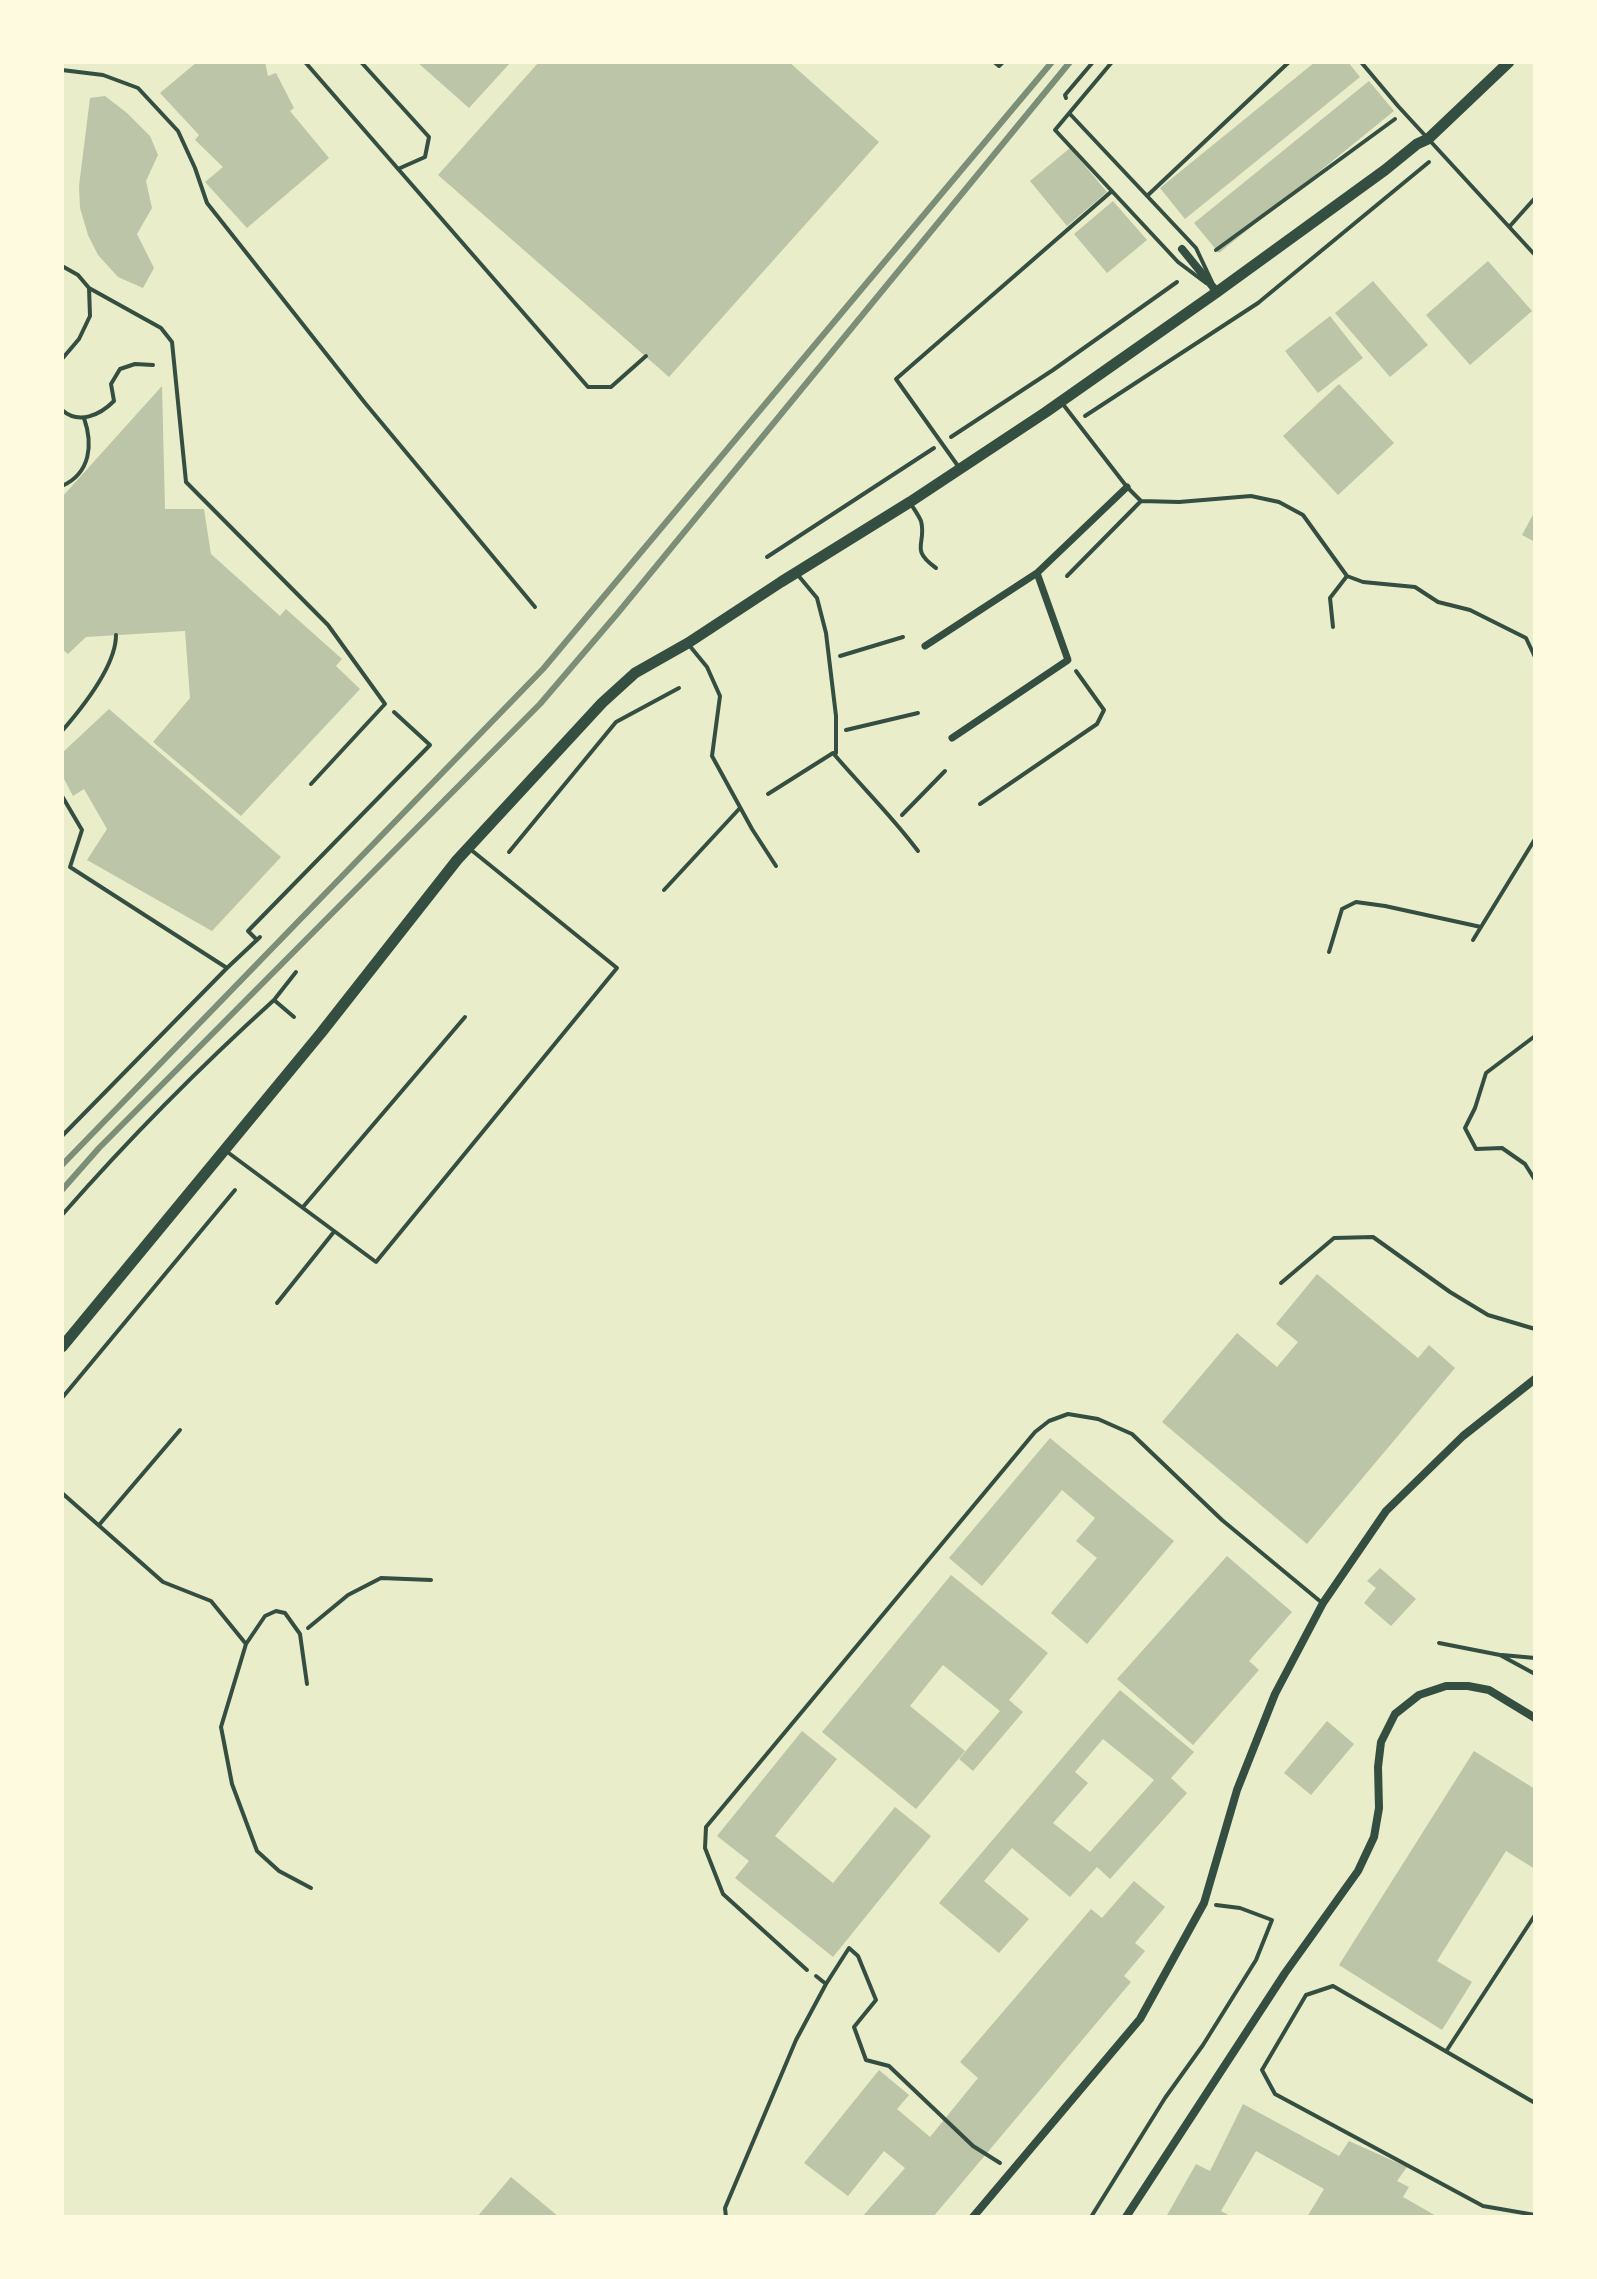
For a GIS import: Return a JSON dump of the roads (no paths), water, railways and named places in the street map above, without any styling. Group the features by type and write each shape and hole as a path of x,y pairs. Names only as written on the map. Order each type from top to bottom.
{"street":[{"path":"62,1347 321,1033 468,848 602,703 635,673 688,643 910,502 1217,292 1417,144 1428,139 1509,62"},
{"path":"1182,249 1217,292"},
{"path":"925,646 1037,573 1127,487"},
{"path":"952,738 1068,660 1037,573"},
{"path":"973,2217 1140,2019 1204,1903 1237,1790 1270,1707 1323,1603 1386,1511 1463,1436 1535,1379"},
{"path":"1126,2217 1285,1973 1358,1871 1374,1837 1379,1808 1381,1742 1395,1714 1419,1695 1446,1686 1468,1686 1489,1690 1535,1718"}],"lane":[{"path":"305,62 588,387 611,387 646,356"},
{"path":"361,62 429,137 425,157 398,169"},
{"path":"994,62 999,66 1003,62"},
{"path":"1112,62 1055,130 1178,262 1217,292"},
{"path":"1147,196 1289,62"},
{"path":"1361,62 1535,255"},
{"path":"62,70 103,75 138,88 178,131 207,203 365,403 535,607"},
{"path":"1070,114 1196,248 1217,292"},
{"path":"959,468 896,379 1112,191"},
{"path":"1510,227 1535,198"},
{"path":"62,266 78,275 89,288 161,328 172,342 186,482 328,625 385,704 311,784"},
{"path":"62,359 79,339 90,316 89,288"},
{"path":"62,410 69,416 84,418 103,412 114,401 111,384 120,369 135,364 153,365"},
{"path":"1061,401 1141,501 1179,502 1251,496 1279,502 1303,515 1347,576 1363,582 1415,587 1438,602 1470,610 1526,638 1535,657"},
{"path":"62,486 81,471 88,459 89,433 84,418"},
{"path":"1067,576 1141,501"},
{"path":"910,502 922,522 921,554 936,568"},
{"path":"768,794 836,753 836,716 826,633 817,598 796,572"},
{"path":"1333,627 1330,598 1347,576"},
{"path":"688,643 707,667 720,696 712,756 776,866"},
{"path":"833,753 918,851"},
{"path":"664,890 740,808"},
{"path":"1473,940 1535,839"},
{"path":"224,1149 376,1262 617,968 468,848"},
{"path":"1329,952 1342,909 1356,902 1481,927"},
{"path":"303,1207 465,1017"},
{"path":"277,1303 334,1232"},
{"path":"1281,1283 1334,1238 1373,1237 1488,1315 1535,1329"},
{"path":"807,1970 723,1894 705,1848 706,1827 1035,1432 1049,1421 1068,1414 1084,1416 1132,1434 1222,1520 1323,1603"},
{"path":"99,1525 180,1430"},
{"path":"62,1493 163,1582 211,1601 246,1644"},
{"path":"307,1684 300,1634 285,1613 276,1611 265,1616 246,1644 221,1727 232,1784 257,1851 279,1871 311,1888"},
{"path":"1446,2050 1535,1915"},
{"path":"1534,2216 1483,2206 1469,2199 1275,2094 1262,2070 1306,1995 1333,1986 1535,2103"}],"railway":[{"path":"62,1165 543,669 1052,62"},
{"path":"62,1190 99,1148 540,704 1070,62"}]}
